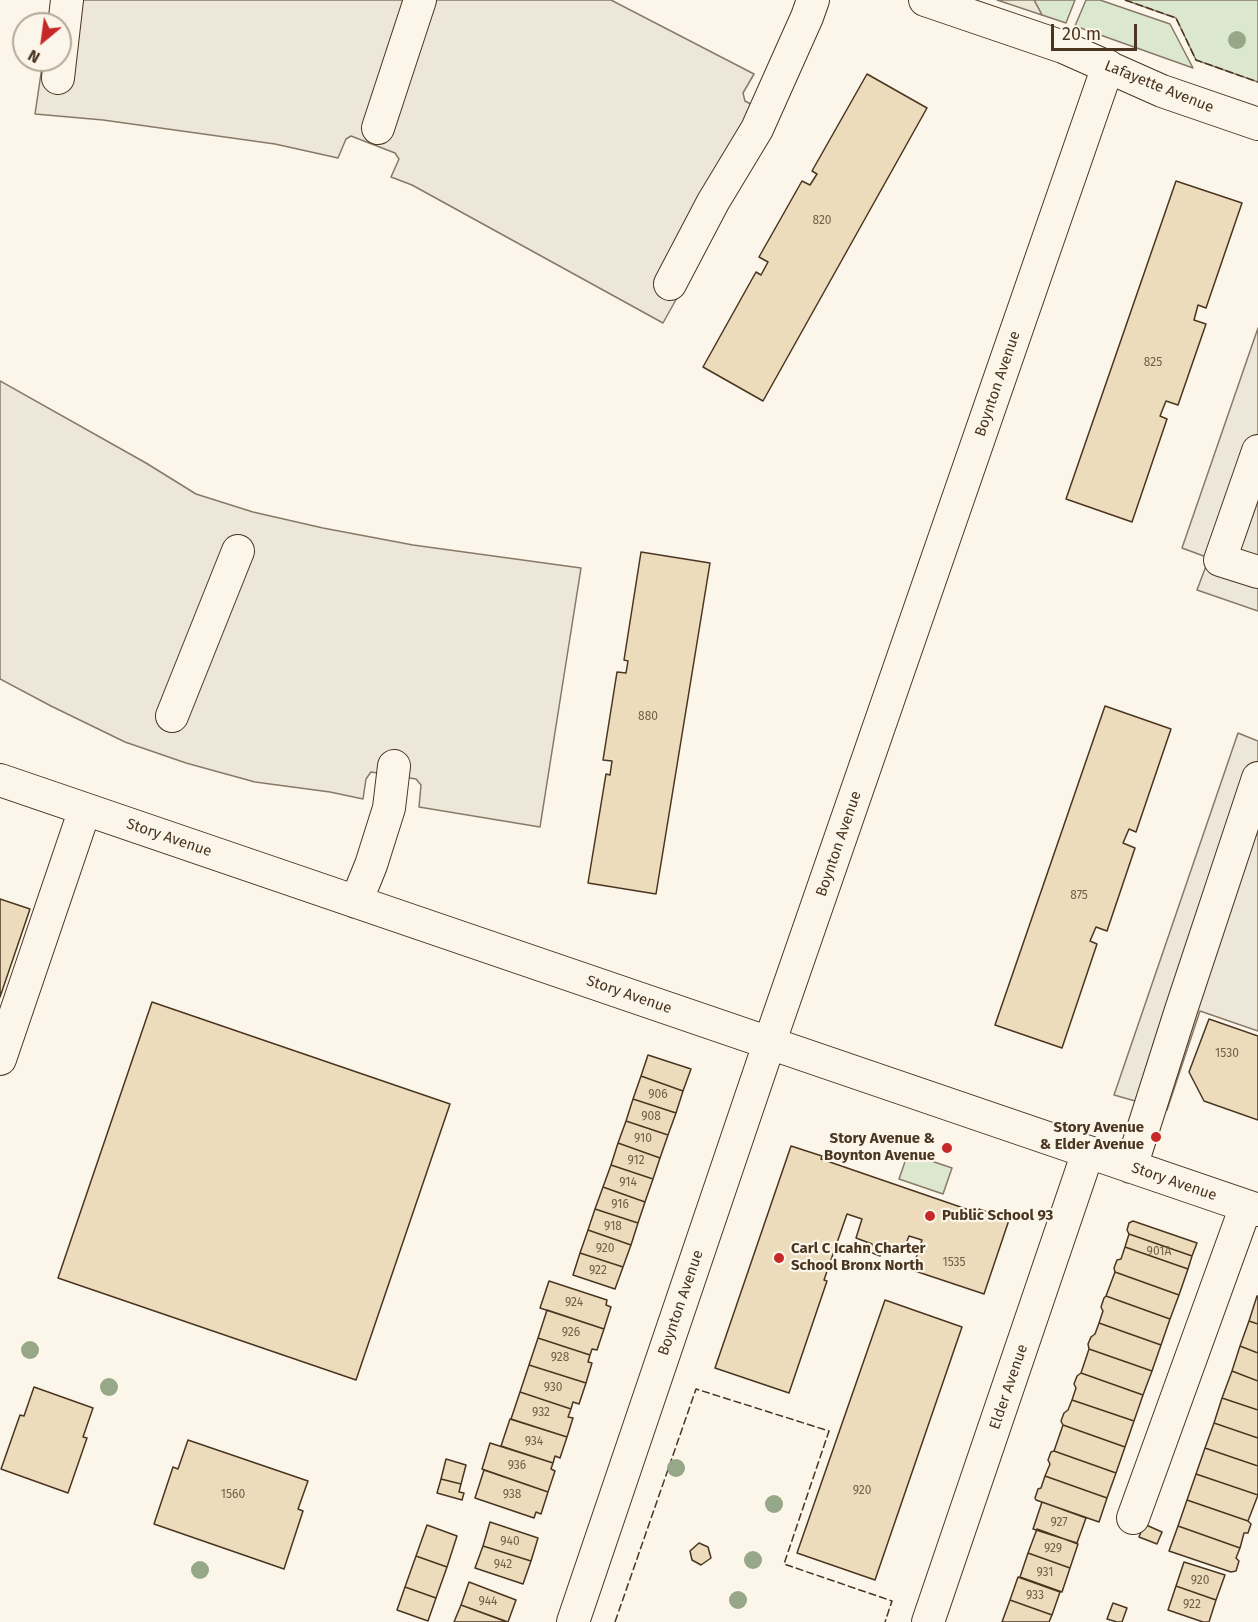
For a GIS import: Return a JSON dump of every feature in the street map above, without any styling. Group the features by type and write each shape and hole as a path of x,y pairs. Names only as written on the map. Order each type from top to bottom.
{"street":[{"path":"58,78 67,0"},
{"path":"378,128 420,0"},
{"path":"670,284 713,202 757,129 813,0"},
{"name":"Lafayette Avenue","path":"926,0 1063,47 1162,91 1258,124"},
{"name":"Boynton Avenue","path":"573,1622 1108,66"},
{"path":"1258,451 1220,560 1258,572"},
{"path":"172,716 238,551"},
{"path":"356,902 371,865 389,808 394,766"},
{"path":"1131,1167 1258,778"},
{"name":"Story Avenue","path":"0,780 1252,1208"},
{"path":"0,1059 85,809"},
{"name":"Elder Avenue","path":"928,1622 1076,1193 1088,1152"},
{"path":"1133,1518 1252,1208"}],"green space":[{"path":"1034,0 1075,0 1066,23 1042,15"},
{"path":"1086,0 1100,0 1170,24 1193,68 1075,26"},
{"path":"1125,0 1258,0 1258,82 1196,60 1176,18"},
{"path":"908,1153 952,1168 943,1194 899,1179"}],"shaded area":[{"path":"52,0 611,0 754,74 743,93 745,101 777,118 663,323 412,185 391,177 399,159 395,153 351,136 346,139 338,158 275,144 103,120 35,114 41,72 72,72 72,12 54,12"},
{"path":"997,0 1034,0 1042,15"},
{"path":"1258,328 1258,611 1197,590 1209,558 1182,548"},
{"path":"0,381 146,463 196,494 253,512 323,528 413,545 581,568 540,827 419,807 421,785 416,779 371,772 366,779 363,799 255,782 186,763 125,742 0,679"},
{"path":"1238,733 1258,741 1258,1031 1200,1011 1167,1110 1114,1095"}],"building":[{"path":"867,74 927,108 763,401 703,367 756,272 761,275 768,262 759,257 802,181 810,185 817,174 812,171"},
{"path":"1176,181 1242,203 1206,308 1198,305 1194,320 1206,324 1178,405 1166,401 1160,416 1167,419 1132,522 1066,499"},
{"path":"641,552 710,563 656,894 588,883 606,774 610,775 612,761 603,760 617,672 626,673 628,661 624,660"},
{"path":"1105,706 1171,729 1136,832 1129,829 1123,843 1135,848 1107,931 1096,927 1090,941 1097,944 1062,1048 995,1025"},
{"path":"0,899 30,909 0,997"},
{"path":"152,1002 450,1104 356,1380 58,1278"},
{"path":"1209,1019 1258,1036 1258,1120 1204,1101 1189,1072"},
{"path":"648,1055 691,1069 683,1091 641,1076"},
{"path":"641,1076 683,1091 676,1113 633,1099"},
{"path":"633,1099 676,1113 668,1135 626,1121"},
{"path":"626,1121 668,1135 660,1158 618,1143"},
{"path":"618,1143 660,1158 653,1179 611,1165"},
{"path":"791,1146 822,1156 821,1159 978,1213 979,1209 1009,1220 984,1294 912,1270 922,1240 909,1236 902,1254 883,1248 880,1256 870,1252 872,1244 856,1238 862,1219 847,1214 789,1393 715,1368"},
{"path":"611,1165 653,1179 645,1202 603,1187"},
{"path":"603,1187 645,1202 638,1223 595,1209"},
{"path":"595,1209 638,1223 631,1245 588,1230"},
{"path":"1133,1221 1197,1243 1192,1256 1129,1234 1127,1230 1129,1223"},
{"path":"588,1230 631,1245 623,1267 580,1253"},
{"path":"1129,1234 1192,1256 1188,1269 1125,1247"},
{"path":"1125,1247 1188,1269 1179,1295 1115,1272 1117,1260 1121,1259"},
{"path":"580,1253 623,1267 615,1289 573,1275"},
{"path":"1115,1272 1179,1295 1170,1319 1106,1296"},
{"path":"549,1281 607,1300 606,1305 611,1307 604,1329 540,1308"},
{"path":"1106,1296 1170,1319 1161,1345 1099,1323 1103,1311 1101,1307"},
{"path":"1258,1296 1258,1324 1249,1321"},
{"path":"885,1300 962,1327 875,1580 797,1553"},
{"path":"547,1310 604,1329 597,1350 592,1349 590,1355 538,1338"},
{"path":"1249,1321 1258,1324 1258,1353 1240,1346"},
{"path":"1099,1323 1161,1345 1152,1371 1089,1349 1088,1344"},
{"path":"538,1338 590,1355 588,1362 592,1363 586,1383 529,1365"},
{"path":"1240,1346 1258,1353 1258,1381 1232,1371"},
{"path":"1089,1349 1152,1371 1143,1395 1081,1373"},
{"path":"529,1365 586,1383 579,1404 573,1402 571,1409 520,1392"},
{"path":"1232,1371 1258,1381 1258,1410 1222,1398"},
{"path":"1081,1373 1143,1395 1134,1421 1072,1400 1076,1388 1074,1384"},
{"path":"34,1387 93,1408 83,1437 87,1438 68,1493 1,1469 20,1415 24,1416"},
{"path":"520,1392 571,1409 568,1417 573,1418 567,1437 511,1419"},
{"path":"1222,1398 1258,1410 1258,1438 1214,1423"},
{"path":"1072,1400 1134,1421 1125,1447 1063,1425 1061,1421"},
{"path":"510,1419 567,1437 560,1458 555,1456 553,1463 501,1446"},
{"path":"1214,1423 1258,1438 1258,1466 1205,1448"},
{"path":"1063,1425 1125,1447 1116,1473 1054,1451"},
{"path":"188,1440 308,1481 298,1509 303,1511 284,1569 154,1524 173,1467 178,1469"},
{"path":"490,1443 553,1463 551,1469 555,1471 548,1492 482,1469"},
{"path":"1205,1448 1258,1466 1258,1495 1196,1474"},
{"path":"1054,1451 1116,1473 1107,1498 1045,1476 1050,1464 1048,1460 1051,1452"},
{"path":"446,1459 466,1465 461,1484 441,1479"},
{"path":"484,1470 548,1492 541,1514 536,1512 534,1518 475,1498"},
{"path":"1196,1474 1258,1495 1248,1521 1187,1500"},
{"path":"1045,1476 1107,1498 1099,1522 1036,1500 1038,1489 1041,1488"},
{"path":"441,1479 461,1484 459,1492 464,1493 462,1500 437,1493"},
{"path":"1187,1500 1248,1521 1251,1524 1248,1533 1244,1533 1240,1548 1178,1526"},
{"path":"1042,1502 1086,1518 1077,1543 1033,1529"},
{"path":"490,1522 538,1538 531,1561 483,1546"},
{"path":"1144,1524 1162,1532 1157,1544 1139,1537"},
{"path":"427,1525 457,1536 447,1567 416,1556"},
{"path":"1178,1526 1240,1548 1236,1558 1239,1561 1236,1571 1231,1572 1169,1551"},
{"path":"1037,1529 1078,1544 1070,1568 1028,1553"},
{"path":"699,1543 708,1547 711,1558 701,1565 692,1560 690,1551"},
{"path":"483,1546 531,1561 523,1584 475,1568"},
{"path":"1028,1553 1070,1568 1062,1592 1020,1577"},
{"path":"416,1556 447,1567 436,1598 405,1587"},
{"path":"1184,1562 1225,1575 1216,1600 1176,1586"},
{"path":"1018,1577 1060,1592 1052,1615 1010,1600"},
{"path":"469,1582 516,1600 508,1622 461,1605"},
{"path":"1176,1586 1216,1600 1209,1622 1168,1610"},
{"path":"405,1587 436,1598 428,1621 397,1610"},
{"path":"1010,1600 1052,1615 1049,1622 1002,1622"},
{"path":"1113,1603 1127,1608 1122,1622 1107,1619"},
{"path":"461,1605 507,1622 454,1622"}],"fence":[{"path":"1125,0 1176,18 1196,60 1258,82"},
{"path":"615,1622 696,1389 829,1431 784,1564 892,1601 885,1622"}],"place":[{"name":"Story Avenue & Elder Avenue","path":"1156,1137"},
{"name":"Story Avenue & Boynton Avenue","path":"947,1148"},
{"name":"Public School 93","path":"930,1216"},
{"name":"Carl C Icahn Charter School Bronx North","path":"779,1258"}]}
